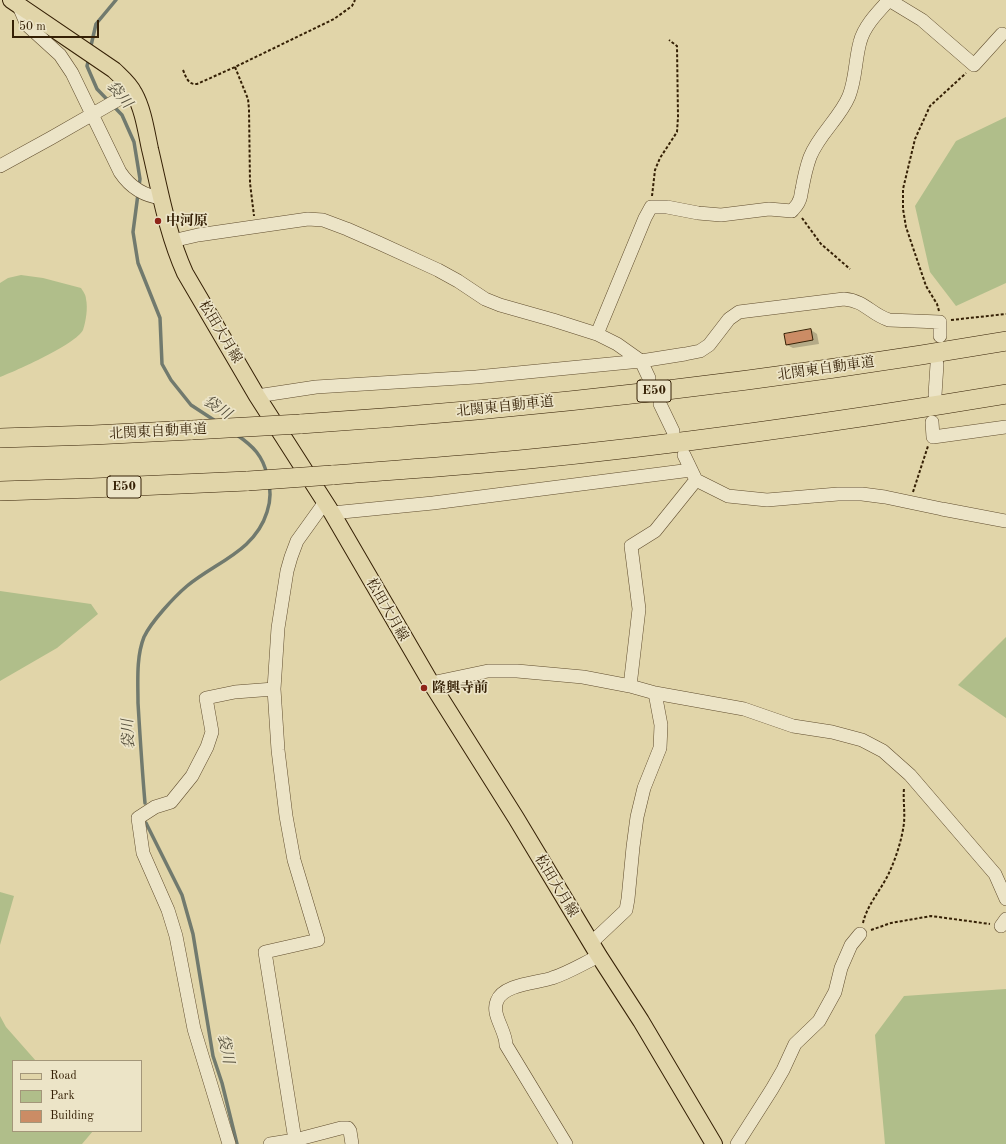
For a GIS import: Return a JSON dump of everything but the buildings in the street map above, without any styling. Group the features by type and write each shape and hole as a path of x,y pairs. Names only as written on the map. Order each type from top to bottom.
{"highway":[{"name":"北関東自動車道","path":"0,438 93,435 300,424 514,407 768,377 924,354 1006,340"},
{"name":"E50","path":"0,491 248,481 506,461 662,444 866,416 1006,394"}],"main road":[{"name":"松田大月線","path":"14,2 102,61 122,77 143,119 154,196 185,273 257,396 328,507 430,683 516,818 714,1144"}],"street":[{"path":"597,334 644,218 651,207 668,207 698,213 721,214 769,209 792,211 799,202 806,166 812,153 828,128 838,116 850,95 855,78 860,42 864,32 872,18 889,0 922,20 974,65 1002,34"},
{"path":"14,2 28,25 60,55 97,112 120,172 126,181 133,188 154,196"},
{"path":"0,166 129,93"},
{"path":"172,242 198,235 308,219 323,220 347,229 438,270 485,299 500,305 597,334 617,344 641,361 649,378"},
{"path":"257,396 316,387 476,377 641,361 700,351 709,345 729,319 739,312 844,299 860,302 883,318 889,320 940,322 940,336"},
{"path":"935,395 937,364"},
{"path":"660,404 673,431"},
{"path":"932,422 933,437 1006,426"},
{"path":"684,455 693,475 728,496 767,500 838,494 862,494 885,497 1006,521"},
{"path":"295,1140 265,952 318,940 294,860 286,816 274,689 278,628 287,571 297,542 328,507 433,503 693,475"},
{"path":"630,686 639,608 636,596 631,546 655,531 693,475"},
{"path":"430,683 488,671 517,671 582,677 630,686 655,693 744,709 794,726 832,732 862,740 883,751 907,772 995,874 1006,900"},
{"path":"229,1144 194,1029 176,936 168,910 143,854 138,818 155,807 171,802 192,776 207,747 212,732 206,698 235,692 274,689"},
{"path":"591,942 626,910 637,817 644,788 660,748 661,725 655,693"},
{"path":"737,1144 772,1089 795,1044 819,1022 835,992 841,968 851,945 860,934"},
{"path":"566,1144 506,1045 506,1037 498,1020 496,1009 497,1000 501,995 514,987 552,978 599,956"},
{"path":"270,1144 295,1140 341,1128 348,1128 350,1131 352,1144"}],"path":[{"path":"182,70 189,82 192,84 197,84 334,19 352,6 355,0"},
{"path":"651,207 655,170 665,149 677,132 677,46 669,40"},
{"path":"974,65 930,106 915,139 903,189 906,228 926,286 937,304 940,314 940,322 953,319 1006,314"},
{"path":"235,67 248,99 250,183 254,212 254,227"},
{"path":"792,211 801,216 821,244 850,269"},
{"path":"910,502 929,444 933,437"},
{"path":"860,934 865,915 882,888 890,871 902,834 904,821 904,790 907,772"},
{"path":"860,934 891,923 931,916 1004,923"}],"green space":[{"path":"1006,117 1006,283 956,306 930,272 915,206 956,141"},
{"path":"21,275 43,278 81,288 87,303 85,323 83,330 78,336 58,349 0,377 0,283 8,278"},
{"path":"0,591 91,604 98,614 57,648 0,681"},
{"path":"1006,637 1006,718 958,685"},
{"path":"0,892 14,896 0,945"},
{"path":"1006,989 1006,1144 885,1144 875,1035 904,996"},
{"path":"0,1016 6,1027 35,1060 12,1060 12,1132 92,1132 82,1144 0,1144"}],"waterway":[{"name":"袋川","path":"90,50 96,24 116,0"},
{"name":"袋川","path":"89,58 87,66 97,89 122,115 134,142 140,179 139,186"},
{"name":"袋川","path":"138,194 133,232 138,263 160,318 162,364 171,380 191,405 217,422"},
{"name":"袋川","path":"237,435 248,443 260,457 267,475"},
{"name":"袋川","path":"145,803 138,703 138,670 141,645 144,637 157,617 187,586 233,555 254,537 268,509 270,495 269,485"},
{"name":"袋川","path":"146,823 182,895 193,934 213,1056 222,1083 237,1144"}],"place":[{"name":"中河原","path":"158,221"},
{"name":"隆興寺前","path":"424,688"}]}
